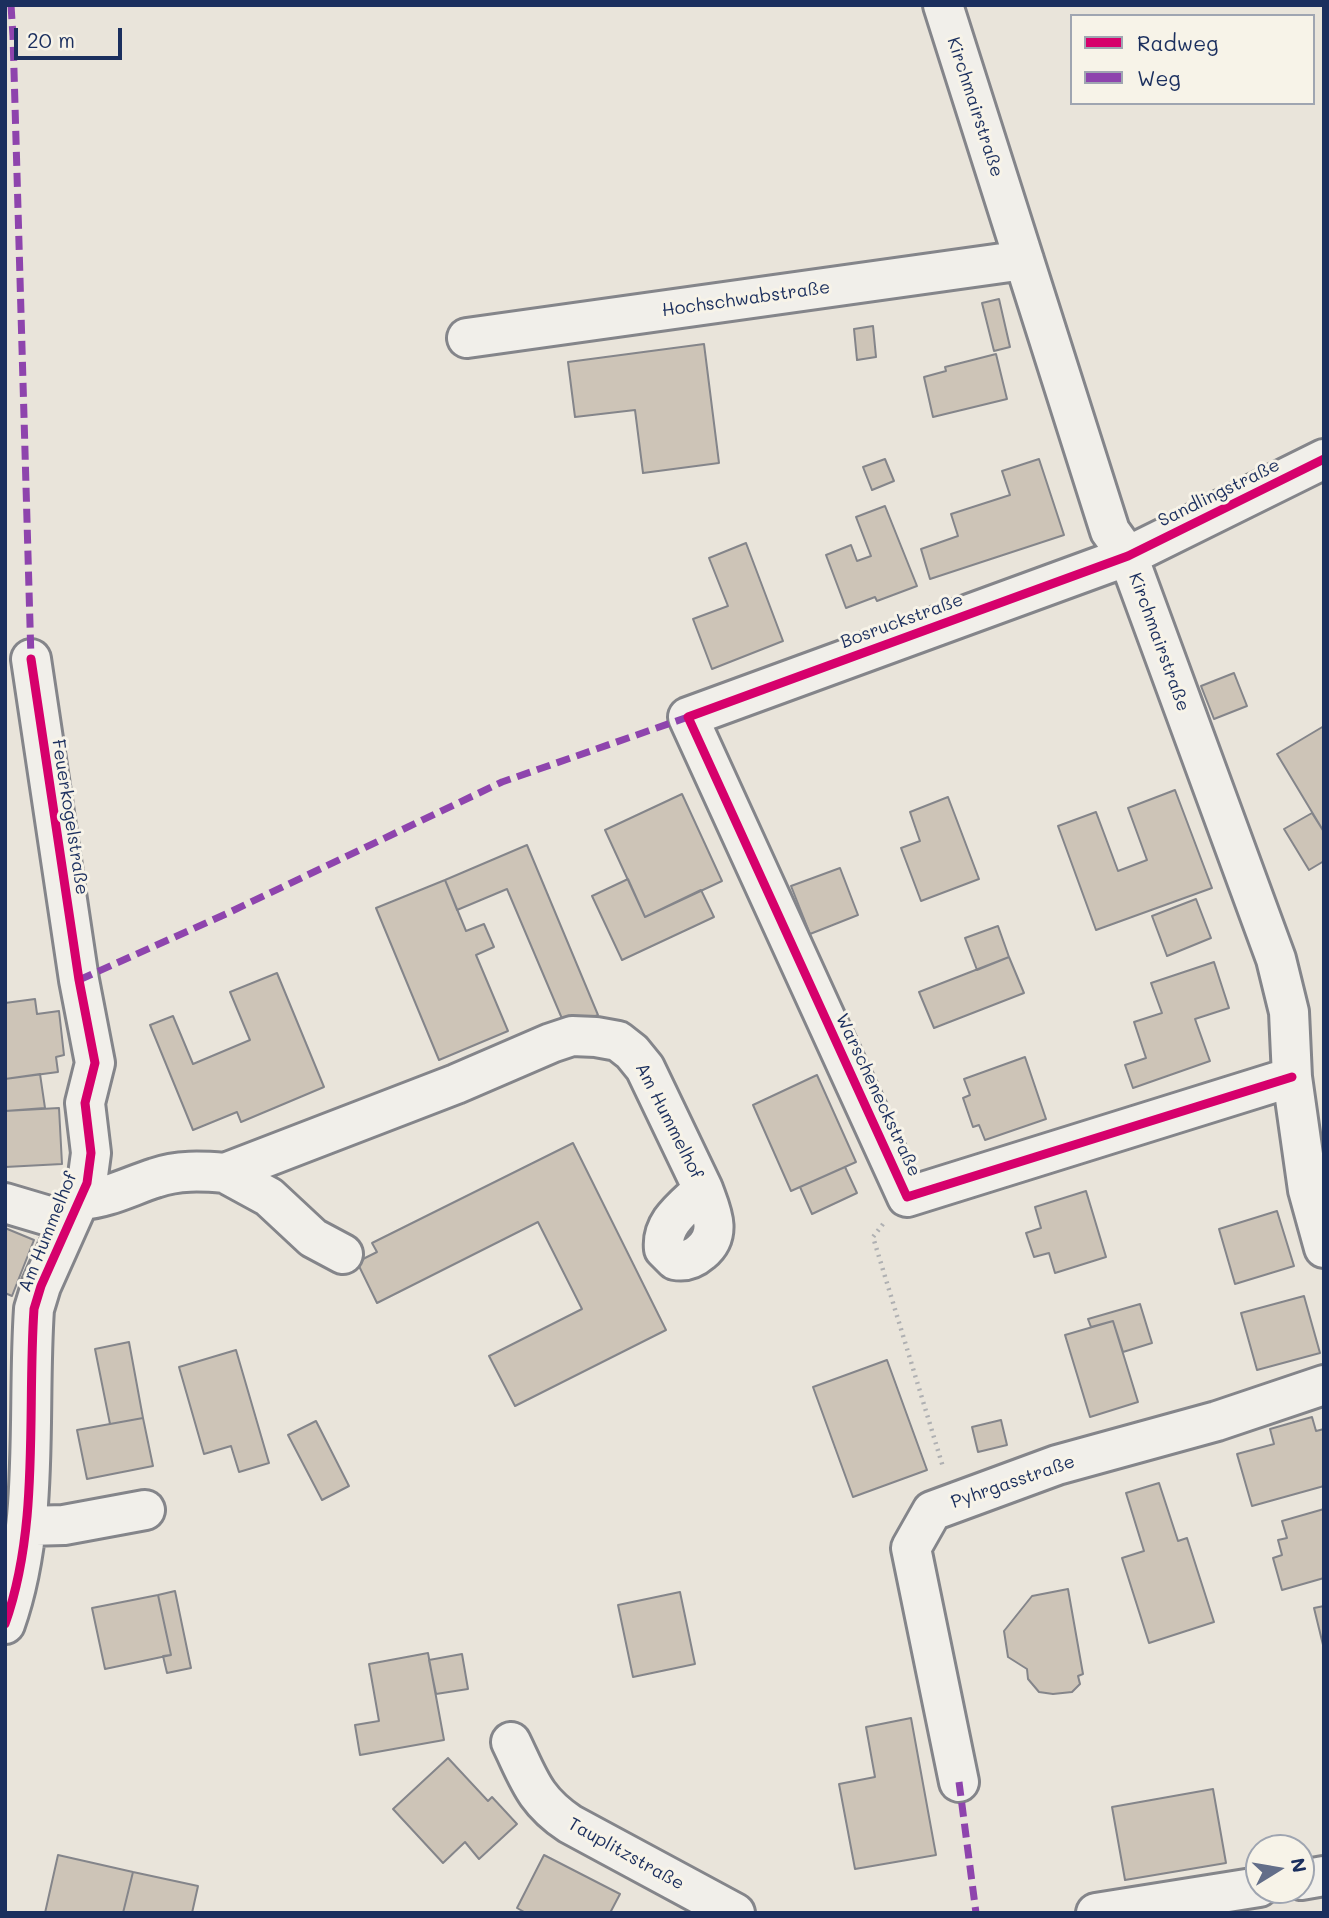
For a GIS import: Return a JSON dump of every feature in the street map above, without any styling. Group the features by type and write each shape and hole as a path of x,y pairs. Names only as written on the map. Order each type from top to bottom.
{"street":[{"name":"Kirchmairstraße","path":"943,5 1110,531 1128,556 1276,959 1289,1012 1292,1077 1308,1190 1324,1248"},
{"name":"Hochschwabstraße","path":"467,338 1024,260"},
{"name":"Sandlingstraße","path":"1128,556 1324,459"},
{"name":"Bosruckstraße","path":"688,717 1128,556"},
{"name":"Feuerkogelstraße","path":"31,659 79,980"},
{"name":"Warscheneckstraße","path":"688,717 907,1197 1292,1077"},
{"name":"Am Hummelhof","path":"5,1624 12,1580 27,1526 34,1309 41,1286 75,1211 90,1167 85,1103 94,1063 79,980"},
{"name":"Am Hummelhof","path":"5,1203 75,1211 110,1195 175,1172 194,1170 225,1173 456,1084 551,1042 572,1037 618,1041 632,1052 645,1068 702,1189"},
{"path":"225,1173 269,1197 313,1238 343,1254"},
{"name":"Pyhrgasstraße","path":"959,1782 911,1548 932,1511 1057,1465 1217,1421 1324,1385"},
{"path":"27,1526 64,1525 145,1510"},
{"name":"Tauplitzstraße","path":"511,1742 536,1794 551,1811 570,1824 735,1913"},
{"path":"1096,1913 1245,1889"}],"path":[{"path":"907,1197 873,1237 954,1502"}],"building":[{"path":"999,299 1010,347 994,351 982,303"},
{"path":"873,326 876,357 857,360 854,329"},
{"path":"704,344 719,463 643,473 635,410 575,417 568,362"},
{"path":"996,354 1007,399 933,417 924,377 946,371 945,367"},
{"path":"885,459 894,481 872,490 863,467"},
{"path":"1039,459 1064,535 930,579 921,549 958,536 951,514 1010,495 1002,471"},
{"path":"885,506 917,586 877,601 875,597 846,608 826,555 851,545 857,561 871,556 856,517"},
{"path":"746,543 783,641 712,669 693,619 728,606 709,558"},
{"path":"1234,673 1247,706 1214,719 1201,686"},
{"path":"1324,726 1324,832 1277,754"},
{"path":"1175,790 1212,888 1096,930 1058,826 1096,812 1118,871 1147,860 1128,808"},
{"path":"682,794 722,881 645,917 605,830"},
{"path":"948,797 979,879 921,901 901,848 920,841 910,812"},
{"path":"1312,813 1324,832 1324,861 1309,870 1284,829"},
{"path":"527,845 598,1015 566,1028 507,889 457,910 445,880"},
{"path":"840,868 858,915 810,934 791,886"},
{"path":"628,879 645,917 701,890 714,917 622,960 592,896"},
{"path":"445,880 466,931 484,924 494,947 476,955 508,1031 439,1060 376,908"},
{"path":"1196,899 1211,938 1167,956 1152,916"},
{"path":"998,926 1009,957 977,970 965,938"},
{"path":"1009,957 1024,993 934,1028 919,992"},
{"path":"1214,962 1229,1008 1195,1019 1210,1061 1133,1088 1125,1065 1146,1058 1134,1022 1162,1013 1151,983"},
{"path":"277,973 324,1087 241,1122 237,1112 193,1130 150,1025 173,1016 193,1064 250,1040 230,992"},
{"path":"35,999 37,1014 59,1011 64,1055 56,1057 58,1072 5,1079 5,1003"},
{"path":"1025,1057 1046,1119 985,1140 979,1125 973,1127 963,1098 970,1095 964,1079"},
{"path":"40,1074 45,1108 5,1111 5,1079"},
{"path":"817,1075 856,1162 791,1191 753,1105"},
{"path":"59,1108 62,1164 5,1167 5,1111"},
{"path":"573,1143 666,1330 515,1406 489,1356 582,1309 538,1222 377,1303 357,1262 377,1252 372,1243"},
{"path":"845,1167 857,1193 812,1214 800,1187"},
{"path":"1086,1191 1106,1257 1055,1273 1049,1253 1034,1257 1026,1233 1041,1228 1035,1207"},
{"path":"1277,1211 1294,1266 1235,1284 1219,1229"},
{"path":"5,1228 34,1240 12,1296 5,1293"},
{"path":"1304,1296 1320,1353 1257,1370 1241,1313"},
{"path":"1140,1304 1152,1343 1123,1352 1113,1321 1091,1327 1088,1319"},
{"path":"1113,1321 1138,1402 1090,1417 1065,1335"},
{"path":"129,1342 143,1418 110,1424 95,1349"},
{"path":"236,1350 269,1463 239,1472 231,1446 204,1454 179,1367"},
{"path":"887,1360 927,1470 853,1497 813,1387"},
{"path":"1312,1417 1316,1431 1324,1429 1324,1486 1252,1506 1237,1454 1274,1444 1270,1429"},
{"path":"143,1418 153,1466 87,1479 77,1430"},
{"path":"1001,1420 1007,1445 978,1452 972,1427"},
{"path":"316,1421 349,1486 322,1500 288,1435"},
{"path":"1159,1483 1178,1541 1187,1538 1214,1622 1149,1643 1122,1558 1144,1551 1126,1493"},
{"path":"1324,1509 1324,1578 1282,1590 1273,1558 1282,1555 1278,1540 1287,1538 1282,1521"},
{"path":"1068,1589 1083,1674 1078,1676 1080,1684 1072,1692 1039,1692 1028,1679 1027,1669 1008,1657 1004,1631 1032,1596"},
{"path":"175,1591 191,1668 167,1673 163,1656 171,1655 158,1595"},
{"path":"680,1592 695,1664 633,1677 618,1605"},
{"path":"158,1595 171,1655 105,1669 92,1608"},
{"path":"1324,1606 1324,1649 1314,1608"},
{"path":"428,1653 444,1740 360,1755 355,1725 379,1721 369,1664"},
{"path":"462,1654 468,1689 436,1694 429,1660"},
{"path":"911,1718 936,1855 855,1869 839,1784 875,1777 866,1727"},
{"path":"448,1758 488,1801 492,1797 517,1824 479,1859 465,1842 443,1863 393,1809"},
{"path":"1213,1789 1226,1863 1125,1880 1112,1807"},
{"path":"58,1855 133,1872 123,1913 45,1913"},
{"path":"544,1855 620,1894 610,1913 526,1913 517,1908"},
{"path":"133,1872 198,1886 192,1913 123,1913"}],"marked path":[{"path":"11,5 31,659"},
{"path":"79,980 228,913 502,782 688,717"},
{"path":"959,1782 976,1913"}],"cycle path":[{"path":"1292,1077 907,1197 688,717 1128,556 1324,459"},
{"path":"5,1624 16,1587 28,1508 34,1309 41,1286 87,1183 91,1153 85,1103 95,1063 79,980 31,659"}]}
